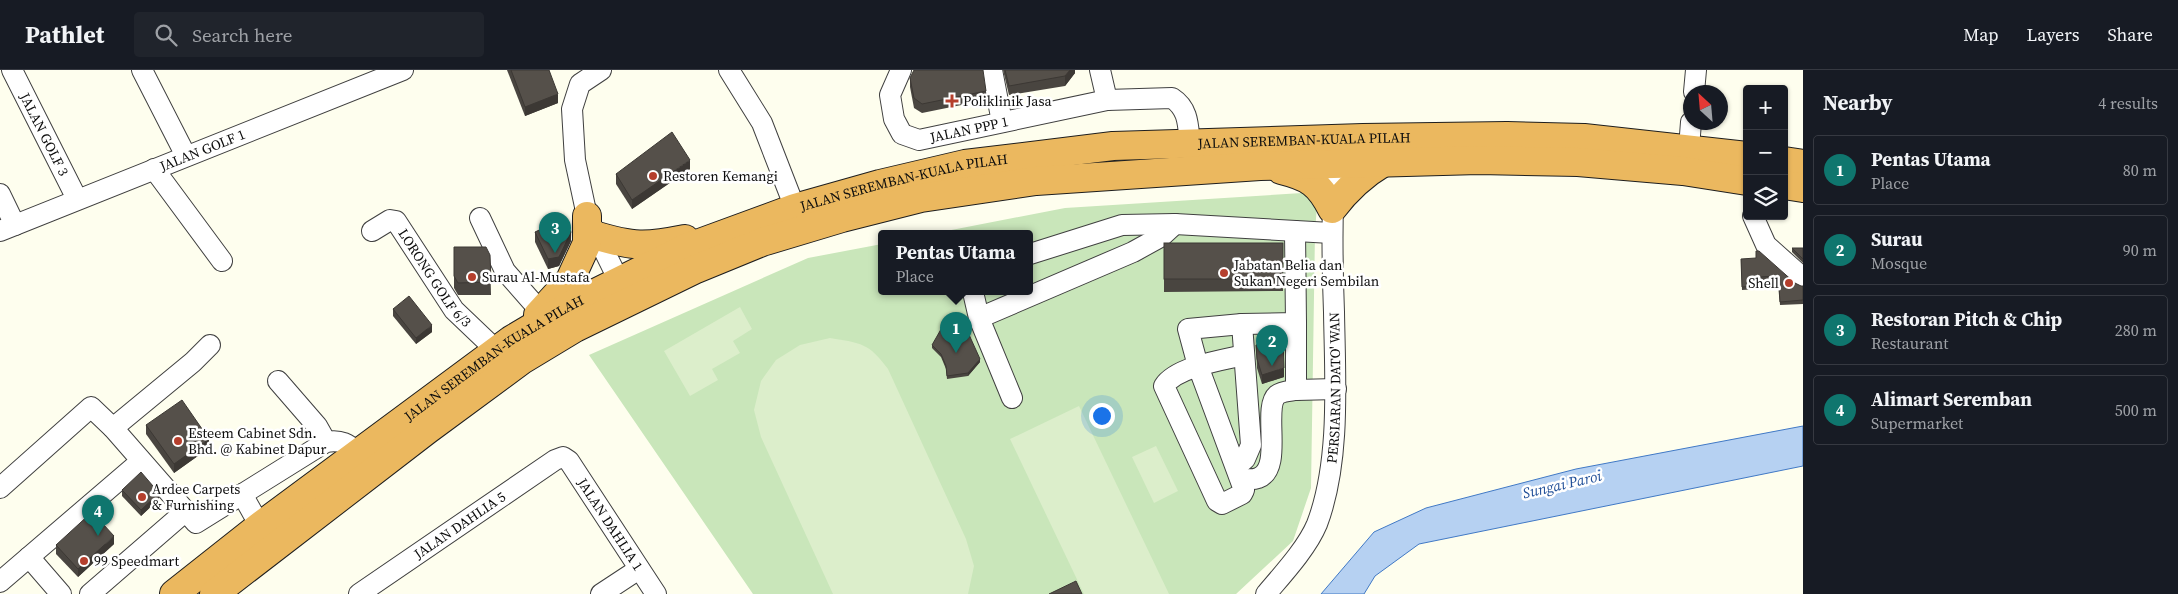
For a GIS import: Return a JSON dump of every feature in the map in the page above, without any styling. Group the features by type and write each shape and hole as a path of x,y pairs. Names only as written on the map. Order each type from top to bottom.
{"highway":[{"name":"JALAN SEREMBAN-KUALA PILAH","path":"214,594 522,360 575,328 686,248 787,211 880,184 965,164 1113,146 1507,136 1584,138 1690,135 1745,175"},
{"path":"1307,141 1322,146 1330,152 1334,164"},
{"name":"JALAN SEREMBAN-KUALA PILAH","path":"174,594 260,526 504,345 565,308 696,269 762,242 842,218 921,198 1036,181 1260,166 1479,160 1578,162 1743,176"},
{"path":"1332,221 1346,191 1356,181 1384,162"},
{"path":"1788,162 1803,164"},
{"path":"1260,166 1301,175 1313,181 1326,197 1332,221"},
{"path":"1788,186 1803,188"},
{"path":"504,345 542,312 570,280 587,243 590,225 627,245 652,246 704,235 787,211"},
{"path":"405,419 412,421 422,418 466,388 472,389 475,395"}],"street":[{"name":"JALAN GOLF 3","path":"12,70 77,199"},
{"path":"142,70 186,156"},
{"name":"JALAN GOLF 1","path":"7,228 403,70"},
{"path":"601,70 578,77 572,109 575,160 590,225 624,292"},
{"path":"729,70 762,123 787,211"},
{"name":"JALAN PPP 1","path":"901,70 890,95 894,119 902,134 919,140 1107,100 1172,98 1180,103 1187,115 1190,144"},
{"path":"992,70 1002,122"},
{"path":"1100,70 1107,100"},
{"path":"1695,85 1696,70"},
{"name":"PERSIARAN DATO' WAN","path":"1266,594 1292,565 1317,524 1330,474 1336,389 1332,221 1334,164"},
{"path":"154,169 222,261"},
{"path":"0,194 7,228"},
{"path":"480,218 505,272 542,312"},
{"name":"LORONG GOLF 6/3","path":"372,231 390,220 396,221 454,310 504,345"},
{"path":"1755,220 1766,245 1803,278"},
{"path":"1033,253 1122,225 1175,224 1295,231 1332,221"},
{"path":"1033,295 1133,252 1162,236 1175,224"},
{"path":"1295,231 1296,390"},
{"path":"974,295 979,318 1012,398"},
{"path":"979,318 1033,295"},
{"path":"1244,355 1198,366 1168,379 1164,386 1217,501 1222,504 1242,494 1244,490 1198,366 1188,329 1242,324 1296,323"},
{"path":"1239,473 1251,445 1242,324"},
{"path":"113,428 193,362 210,345"},
{"path":"278,380 317,426 326,442"},
{"path":"1239,473 1256,479 1262,476 1268,469 1271,450 1272,403 1276,395 1296,390 1336,389"},
{"path":"0,488 91,407 113,428 191,517"},
{"path":"90,594 191,517 242,494 326,442 336,440 347,443 359,453"},
{"name":"JALAN DAHLIA 1","path":"563,457 569,461 656,594"},
{"name":"JALAN DAHLIA 5","path":"359,594 555,460 563,457"},
{"path":"0,582 141,461"},
{"path":"242,494 260,526"},
{"path":"29,557 61,594"},
{"path":"601,594 639,569"}],"green space":[{"path":"1318,192 1315,232 1311,488 1293,541 1236,594 753,594 589,355 808,258 878,245 878,295 1033,295 1033,230 952,230 1065,208"},
{"path":"740,307 752,329 733,341 740,353 712,369 718,380 690,396 664,351"},
{"path":"830,338 864,346 875,354 888,369 966,539 974,566 968,594 833,594 761,437 754,410 761,381 776,360 800,345"},
{"path":"1079,406 1169,594 1084,594 1010,439"},
{"path":"1156,446 1178,491 1154,503 1132,457"}],"water":[{"name":"Sungai Paroi","path":"1803,426 1803,466 1419,544 1375,576 1364,594 1321,594 1374,532 1426,508 1576,469"}],"building":[{"path":"511,70 549,70 558,94 525,107"},
{"path":"914,70 983,70 986,91 922,104 914,98 910,78"},
{"path":"1005,70 1070,70 1065,76 1009,86"},
{"name":"Restoren Kemangi","path":"672,132 690,160 632,200 616,174"},
{"path":"563,219 571,232 559,257 548,259 535,232"},
{"name":"Jabatan Belia dan Sukan Negeri Sembilan","path":"1164,243 1283,243 1283,279 1164,279"},
{"name":"Surau Al-Mustafa","path":"454,247 486,247 490,255 491,282 458,283 454,276"},
{"path":"1792,248 1803,248 1803,259"},
{"path":"1756,251 1759,251 1795,283 1803,286 1803,300 1780,302 1778,276 1758,277 1758,286 1742,287 1741,259 1756,258"},
{"path":"409,296 432,325 416,338 393,309"},
{"path":"944,324 966,328 980,359 968,373 947,376 946,366 941,354 932,345"},
{"path":"1283,338 1284,368 1262,375 1257,359 1256,345"},
{"name":"Esteem Cabinet Sdn. Bhd. @ Kabinet Dapur","path":"182,400 209,439 174,464 146,425"},
{"name":"Ardee Carpets & Furnishing","path":"141,472 159,493 141,510 122,490"},
{"path":"92,512 114,536 78,569 56,545"},
{"path":"1076,581 1082,594 1049,594"}],"place":[{"name":"Poliklinik Jasa","path":"952,101"},
{"name":"Restoren Kemangi","path":"653,176"},
{"name":"Restoran Pitch & Chip","path":"555,253"},
{"name":"Jabatan Belia dan Sukan Negeri Sembilan","path":"1224,273"},
{"name":"Surau Al-Mustafa","path":"472,277"},
{"name":"Shell","path":"1789,283"},
{"name":"Pentas Utama","path":"956,353"},
{"name":"Surau","path":"1272,366"},
{"name":"Esteem Cabinet Sdn. Bhd. @ Kabinet Dapur","path":"178,441"},
{"name":"Ardee Carpets & Furnishing","path":"142,497"},
{"name":"Alimart Seremban","path":"98,536"},
{"name":"99 Speedmart","path":"84,561"}]}
